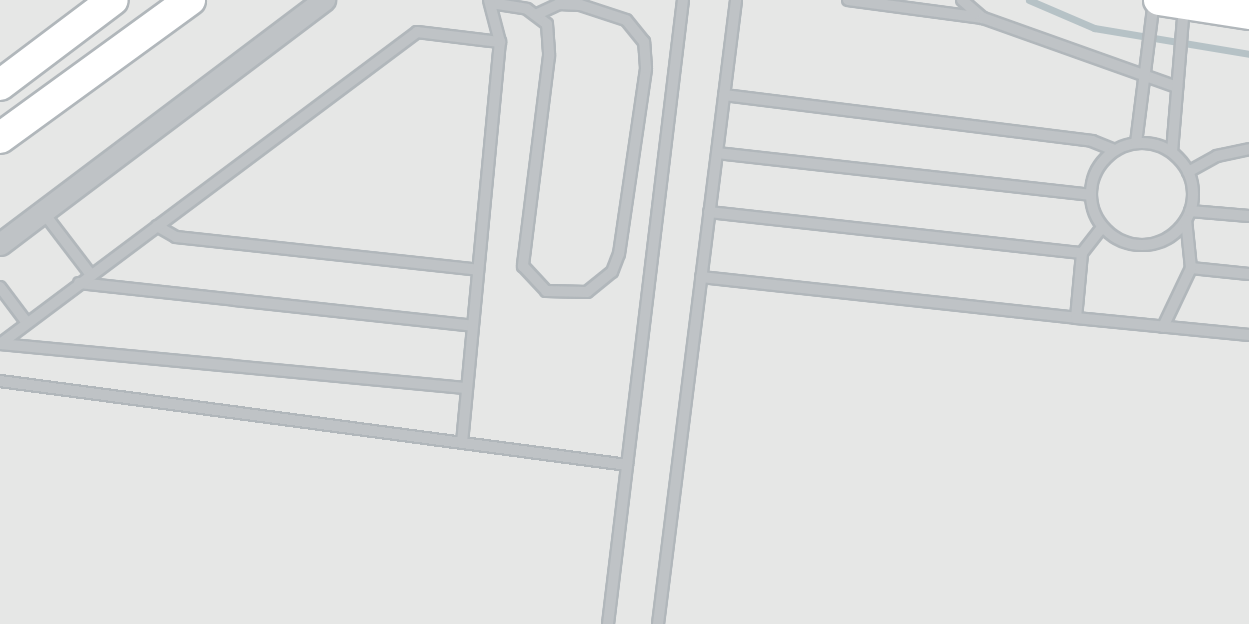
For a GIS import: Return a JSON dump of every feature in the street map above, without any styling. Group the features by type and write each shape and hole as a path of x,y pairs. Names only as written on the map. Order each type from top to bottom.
{"street":[{"path":"0,85 112,0"},
{"path":"0,138 190,0"},
{"path":"0,244 324,0"},
{"path":"1169,15 1249,14"}],"lane":[{"path":"608,624 683,0"},
{"path":"658,624 736,0"},
{"path":"848,0 983,18 1144,79 1177,87"},
{"path":"962,0 983,18"},
{"path":"1154,0 1169,15 1180,50 1172,152"},
{"path":"462,443 465,388 500,42 490,2"},
{"path":"490,2 535,15 547,24 549,56 523,266 546,291 587,292 612,272 619,254 646,68 644,42 626,20 580,5 559,4 535,15"},
{"path":"1136,143 1148,45 1169,15"},
{"path":"0,344 417,32 500,42"},
{"path":"724,95 1092,141 1114,150"},
{"path":"1162,327 1191,268 1188,172 1172,152 1136,143 1114,150 1092,177 1090,195 1102,227 1114,238 1146,245 1175,233 1188,215"},
{"path":"1188,172 1217,156 1249,149"},
{"path":"717,153 1090,195"},
{"path":"43,212 91,275"},
{"path":"709,212 1082,253"},
{"path":"1188,215 1249,216"},
{"path":"157,226 176,237 478,270"},
{"path":"1076,318 1082,253 1102,227"},
{"path":"1191,268 1249,274"},
{"path":"700,277 1249,335"},
{"path":"79,283 473,326"},
{"path":"0,287 27,323"},
{"path":"0,344 465,388"},
{"path":"0,381 627,465"}],"shaded area":[{"path":"0,0 1249,0 1249,624 0,624"}],"waterway":[{"path":"1029,0 1094,28 1249,54"}]}
